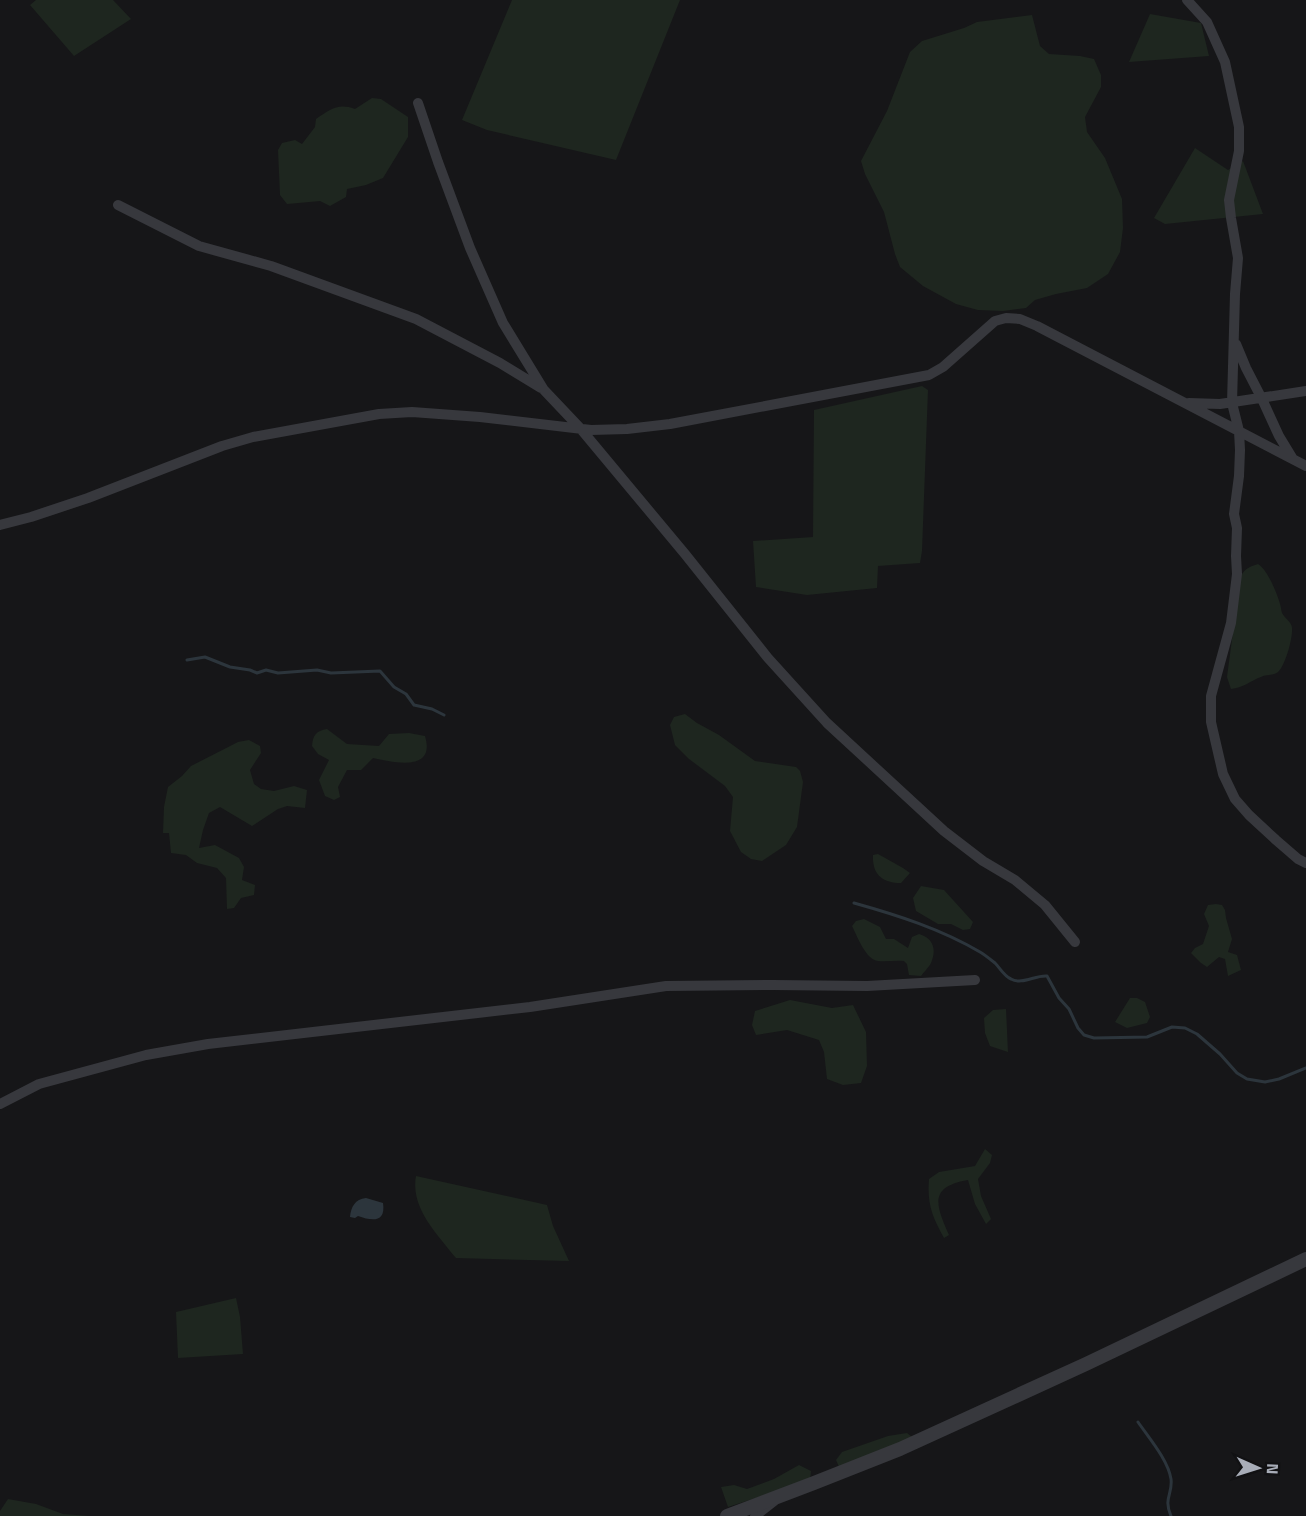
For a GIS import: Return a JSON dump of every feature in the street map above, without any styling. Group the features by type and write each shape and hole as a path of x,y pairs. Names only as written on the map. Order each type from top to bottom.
{"street":[{"path":"1187,0 1207,22 1225,62 1239,127 1239,151 1229,200 1238,258 1232,403 1239,431 1239,476 1234,514 1237,528 1237,574 1231,623 1211,696 1211,722 1223,774 1235,799 1276,840 1306,863"},
{"path":"418,103 475,259 503,323 544,390 580,428 768,658 827,723 944,831 982,861 1016,880 1046,905 1075,942"},
{"path":"118,205 199,246 271,266 416,319 500,363 544,390"},
{"path":"0,525 31,518 88,498 222,446 254,437 379,414 412,412 480,417 591,430 627,429 670,424 929,375 943,367 995,321 1006,318 1020,319 1037,326 1306,466"},
{"path":"1234,339 1279,436 1293,459"},
{"path":"1186,403 1232,403 1306,392"},
{"path":"0,1104 39,1084 146,1054 208,1044 530,1007 666,986 867,986 975,980"},
{"path":"727,1516 900,1449 1086,1364 1306,1258"},
{"path":"755,1516 781,1496"}],"shaded area":[{"path":"36,0 113,0 131,19 74,56 30,5"},
{"path":"512,0 680,0 616,160 487,130 462,120"},
{"path":"1150,14 1201,23 1209,56 1129,62"},
{"path":"1032,15 1040,46 1049,54 1094,59 1101,75 1101,87 1085,117 1087,132 1105,158 1122,199 1123,228 1120,252 1108,274 1087,288 1035,300 1026,308 1003,311 978,310 956,304 923,286 900,267 884,212 861,161 887,111 910,52 922,41 977,22"},
{"path":"372,98 381,99 408,117 408,137 383,178 347,189 346,197 330,206 320,201 287,204 280,195 278,150 282,143 295,140 302,144 315,127 316,119 321,115 339,107 355,109"},
{"path":"1195,148 1228,170 1243,161 1263,214 1165,224 1154,218"},
{"path":"922,386 928,390 920,563 878,566 877,588 807,595 756,587 753,541 813,537 814,410"},
{"path":"1258,564 1268,576 1277,594 1282,613 1292,626 1290,645 1278,672 1231,689 1227,677 1240,579 1246,569"},
{"path":"685,714 755,761 796,767 800,771 803,782 797,827 786,845 762,861 751,859 741,852 730,831 733,797 725,786 689,759 675,745 670,725 674,717"},
{"path":"327,729 347,744 379,746 389,734 409,733 425,736 427,748 424,756 419,760 401,763 373,758 361,770 347,770 338,787 340,797 334,800 325,796 319,780 329,760 318,754 312,746 316,734"},
{"path":"249,740 260,746 261,753 250,770 254,784 261,789 274,791 294,786 307,790 305,808 287,806 278,809 252,826 220,807 209,813 199,848 215,845 239,858 244,867 242,880 255,885 254,895 241,898 234,908 227,909 226,878 217,868 197,863 186,855 171,853 169,833 163,833 164,807 168,787 191,766 238,742"},
{"path":"878,854 910,873 901,883 884,879 874,868 873,855"},
{"path":"921,886 944,890 973,922 970,929 963,930 951,924 938,924 916,911 913,898"},
{"path":"1208,905 1222,905 1225,910 1232,939 1228,952 1237,955 1241,970 1228,976 1225,959 1219,957 1207,967 1191,953 1203,944 1209,926 1204,914"},
{"path":"864,919 880,927 886,939 894,939 908,948 912,937 919,934 931,941 934,953 931,963 921,976 909,975 907,964 904,961 878,961 870,957 862,947 852,926 856,921"},
{"path":"1130,998 1137,998 1145,1002 1150,1017 1147,1023 1127,1028 1115,1022"},
{"path":"790,1000 832,1008 853,1005 866,1032 867,1066 861,1083 843,1085 827,1079 824,1052 819,1040 787,1030 756,1035 752,1025 755,1011"},
{"path":"1006,1009 1008,1052 990,1046 985,1033 984,1018 993,1010"},
{"path":"985,1149 992,1155 990,1163 978,1179 981,1196 991,1219 986,1224 975,1204 968,1180 955,1183 946,1187 939,1199 941,1215 949,1235 944,1238 931,1210 929,1179 939,1172 975,1166"},
{"path":"416,1176 547,1205 553,1226 569,1261 456,1258 421,1210 415,1188"},
{"path":"366,1198 383,1203 380,1217 368,1219 358,1216 350,1217 354,1204"},
{"path":"236,1298 243,1354 178,1358 176,1312"},
{"path":"907,1433 912,1437 840,1469 836,1460 842,1452 888,1436"},
{"path":"799,1465 811,1471 810,1480 728,1507 721,1487 734,1485 747,1489 774,1479"},
{"path":"8,1499 36,1504 63,1514 90,1516 0,1516 0,1511"}],"waterway":[{"path":"187,660 205,657 230,667 257,673 266,670 278,673 317,670 331,673 380,671 394,687 406,694 414,705 432,709 444,715"},
{"path":"854,903 950,936 984,954 1004,974 1015,981 1047,976 1084,1035 1094,1038 1147,1037 1172,1027 1185,1028 1197,1034 1237,1073 1247,1079 1265,1082 1306,1068"},
{"path":"1138,1422 1158,1449 1169,1472 1171,1484 1168,1505 1171,1516"}]}
